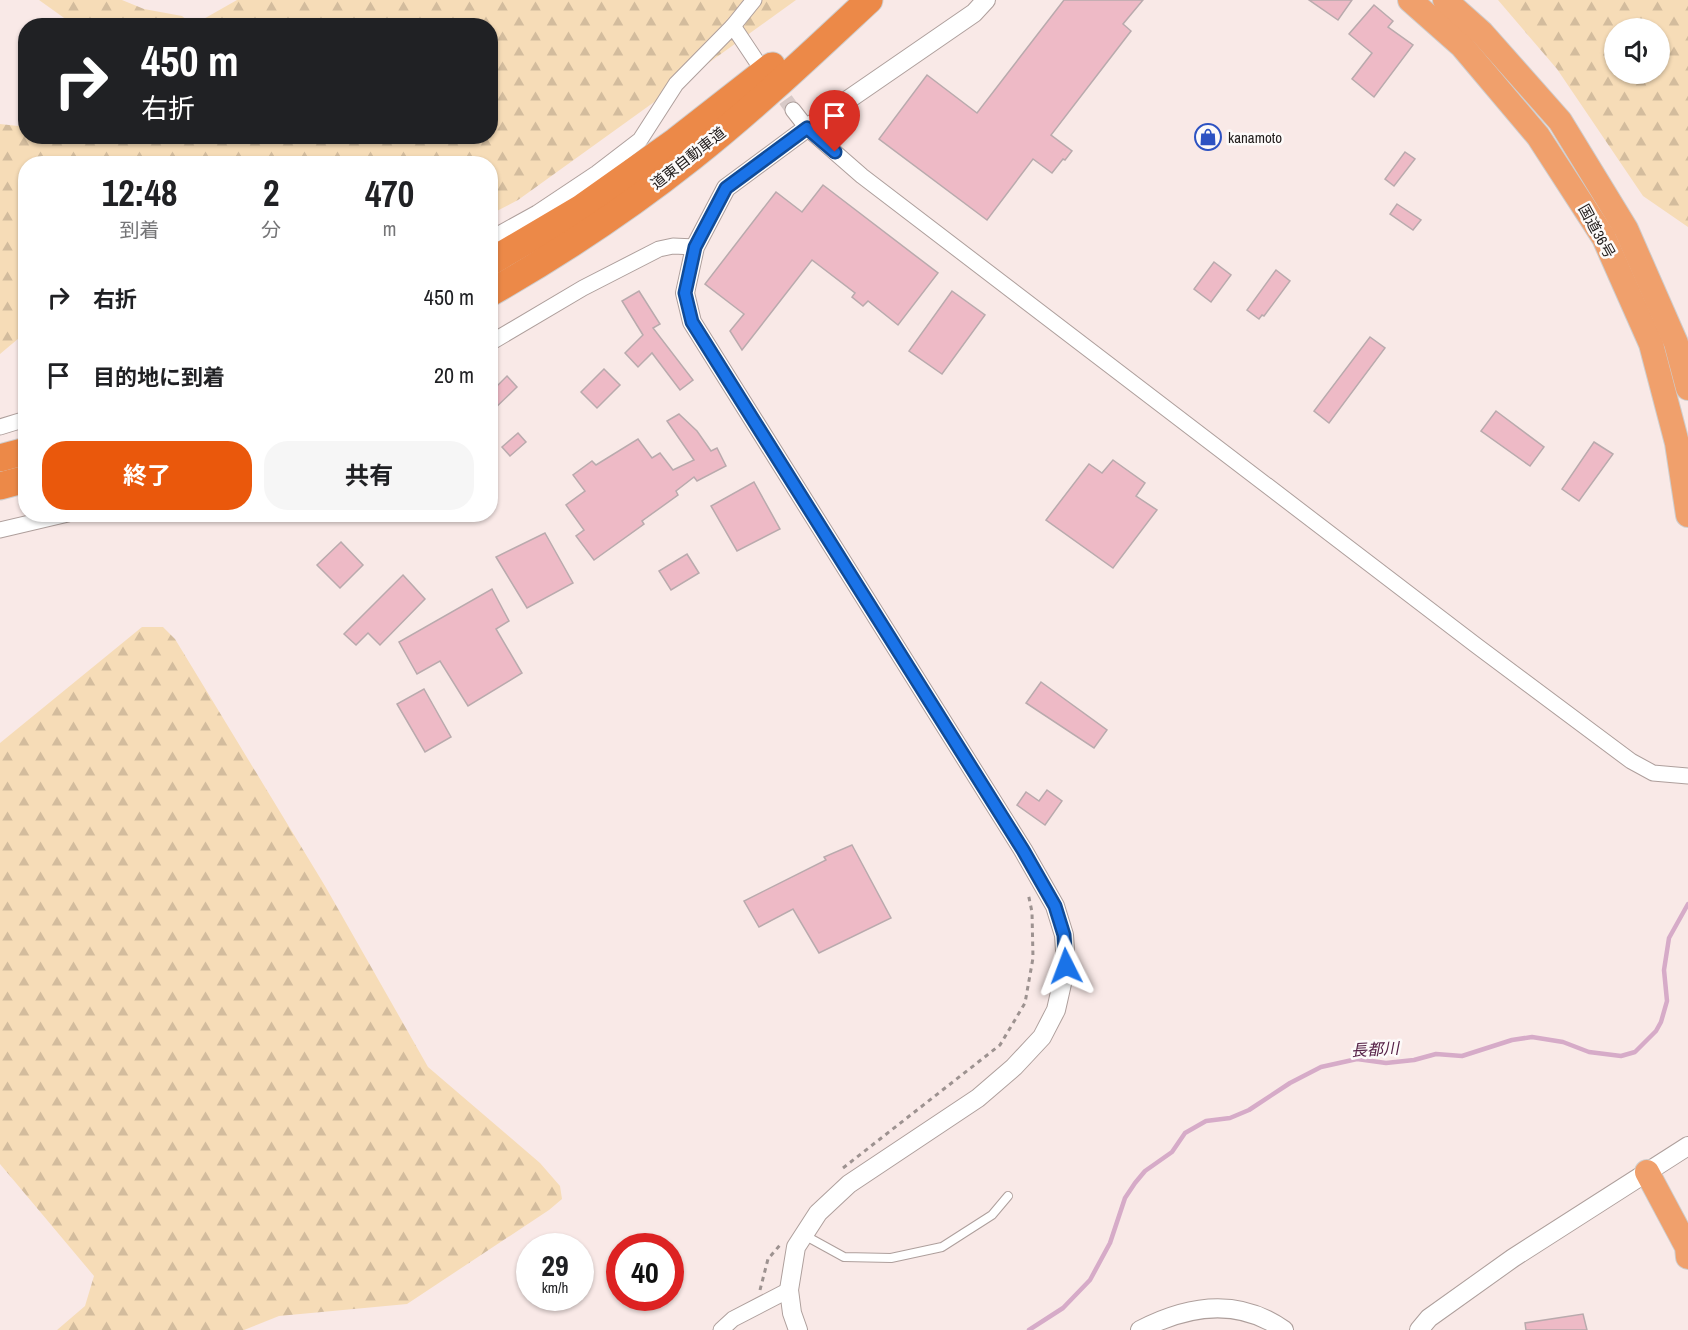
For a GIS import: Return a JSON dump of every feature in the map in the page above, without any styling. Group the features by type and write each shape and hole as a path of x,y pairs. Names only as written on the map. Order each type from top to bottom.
{"highway":[{"name":"道東自動車道","path":"498,257 580,209 676,141 789,53 849,0"},
{"name":"道東自動車道","path":"498,288 592,230 691,158 801,63 868,0"},
{"name":"国道36号","path":"1410,0 1462,46 1538,136 1604,238 1651,344 1677,443 1688,514"},
{"name":"国道36号","path":"1445,0 1482,33 1560,121 1626,229 1676,343 1688,388"},
{"path":"0,458 18,453"},
{"path":"0,486 18,481"},
{"path":"1647,1172 1687,1247 1688,1257"}],"street":[{"path":"498,235 537,213 587,180 640,140 676,84 733,26 754,0"},
{"path":"798,1330 792,1313 789,1290 796,1247 818,1213 849,1184 978,1098 1014,1067 1042,1037 1056,1010 1066,966 1064,935 1055,906 1023,850 692,322 685,293 695,247 726,188 807,128 974,13 986,0"},
{"path":"733,26 757,62"},
{"path":"793,110 807,128 862,176 1631,761 1653,773 1688,776"},
{"path":"498,338 583,288 659,249 673,246 695,247"},
{"path":"0,427 18,421"},
{"path":"0,530 34,522"},
{"path":"1419,1330 1429,1318 1514,1258 1688,1146"},
{"path":"721,1330 733,1319 789,1290"},
{"path":"1140,1330 1154,1322 1188,1312 1221,1306 1258,1314 1284,1330"}],"lane":[{"path":"804,1235 844,1257 891,1258 942,1247 992,1215 1008,1196"}],"path":[{"path":"839,1173 846,1164 999,1045 1025,1003 1034,958 1032,912 1027,890"},
{"path":"759,1293 768,1259 782,1242"}],"green space":[{"path":"39,0 122,0 144,9 184,18 64,18"},
{"path":"237,0 796,0 518,200 498,210 498,156 18,156 18,339 0,354 0,124 18,126 18,144 498,144 498,18 205,18"},
{"path":"1498,0 1688,0 1688,227 1643,196 1557,69"},
{"path":"142,627 163,627 175,639 325,886 428,1067 540,1163 560,1186 562,1199 549,1210 407,1304 279,1316 244,1330 57,1330 85,1306 94,1276 0,1164 0,743"}],"building":[{"path":"1064,0 1143,0 1123,24 1131,31 1051,135 1072,151 1052,173 1033,159 987,220 879,139 927,75 977,113"},
{"path":"1309,0 1352,0 1338,20"},
{"path":"1374,5 1393,21 1388,27 1413,45 1374,97 1352,79 1372,53 1349,34"},
{"path":"1405,152 1415,159 1394,186 1385,179"},
{"path":"823,185 938,273 898,325 868,301 863,306 852,297 855,293 812,260 742,350 730,331 744,314 705,284 776,192 802,212"},
{"path":"1397,204 1421,220 1413,230 1390,214"},
{"path":"1214,262 1231,275 1211,302 1194,289"},
{"path":"1276,270 1290,281 1264,316 1262,315 1259,319 1247,310"},
{"path":"639,291 660,324 653,328 693,380 680,390 652,353 638,367 625,353 643,335 622,301"},
{"path":"952,291 985,315 942,374 909,351"},
{"path":"1370,337 1385,348 1329,423 1314,411"},
{"path":"604,369 620,385 597,408 581,392"},
{"path":"507,376 517,387 498,405 498,385"},
{"path":"1496,411 1544,447 1530,466 1481,431"},
{"path":"679,414 697,431 711,451 717,448 726,466 697,481 694,477 676,491 678,495 642,521 644,524 594,560 576,536 584,530 566,505 585,491 573,475 592,461 596,465 638,439 652,458 660,453 673,470 694,460 667,421"},
{"path":"518,433 526,442 510,456 502,447"},
{"path":"1594,442 1613,454 1579,501 1562,489"},
{"path":"1113,460 1145,483 1136,496 1157,510 1113,568 1046,520 1089,464 1102,473"},
{"path":"754,482 780,529 737,551 711,506"},
{"path":"545,533 573,583 527,608 496,557"},
{"path":"341,542 363,565 340,588 317,565"},
{"path":"687,554 699,573 671,590 659,571"},
{"path":"403,575 425,599 380,645 368,633 356,645 344,634"},
{"path":"492,589 509,621 496,629 522,673 468,706 440,661 417,674 399,642"},
{"path":"1041,682 1107,730 1094,748 1026,703"},
{"path":"424,689 451,737 425,752 397,704"},
{"path":"1047,790 1062,801 1045,825 1017,805 1026,792 1039,801"},
{"path":"852,845 891,918 819,953 793,909 759,927 744,901 826,860 824,857"},
{"path":"1583,1314 1587,1330 1526,1330 1525,1323"}],"waterway":[{"name":"長都川","path":"1029,1330 1063,1308 1090,1280 1110,1243 1125,1198 1145,1171 1172,1152 1185,1133 1206,1121 1230,1118 1249,1110 1290,1083 1321,1067 1357,1059 1386,1063 1414,1060 1436,1054 1462,1056 1512,1040 1532,1037 1563,1042 1589,1052 1621,1056 1635,1052 1656,1031 1661,1022 1667,1001 1664,970 1669,938 1688,904"}],"tunnel":[{"path":"772,81 793,110"}],"place":[{"name":"kanamoto","path":"1208,137"}],"route":[{"path":"835,152 807,128 726,188 695,247 685,293 692,322 1023,850 1055,906 1064,935 1066,966"}]}
